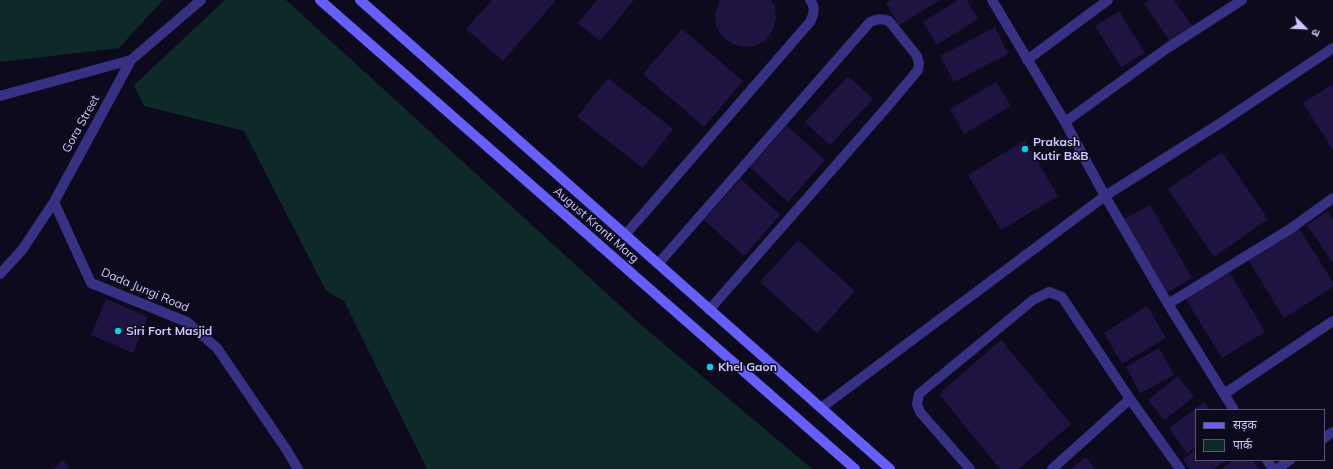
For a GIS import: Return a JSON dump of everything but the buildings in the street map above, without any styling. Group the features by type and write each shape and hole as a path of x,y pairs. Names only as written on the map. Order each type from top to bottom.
{"main road":[{"name":"August Kranti Marg","path":"320,0 855,469"},
{"name":"August Kranti Marg","path":"360,0 890,469"}],"street":[{"name":"Gora Street","path":"0,274 22,250 54,202 131,60 201,0"},
{"path":"625,235 810,22 814,11 814,5 810,0"},
{"path":"992,0 1065,122 1105,196 1168,304 1233,409"},
{"path":"1027,60 1106,0"},
{"path":"1065,122 1166,49 1242,0"},
{"path":"658,264 870,22 882,18 889,21 917,56 919,64 918,70 709,310"},
{"path":"821,408 1105,196 1219,124 1333,48"},
{"path":"0,96 131,60"},
{"path":"1168,304 1290,229 1333,198"},
{"name":"Dada Jungi Road","path":"54,202 92,283 187,322 217,348 298,469"},
{"path":"970,469 920,412 917,404 919,394 1033,300 1049,292 1062,297 1130,399 1180,469"},
{"path":"1224,394 1333,321"},
{"path":"1052,469 1130,399"},
{"path":"1277,469 1289,461"}],"green space":[{"path":"0,0 163,0 119,48 0,62"},
{"path":"225,0 286,0 639,323 812,469 427,469 344,301 326,291 244,131 144,106 134,85"}],"place":[{"name":"Prakash Kutir B&B","path":"1025,149"},
{"name":"Siri Fort Masjid","path":"118,331"},
{"name":"Khel Gaon","path":"710,367"}]}
